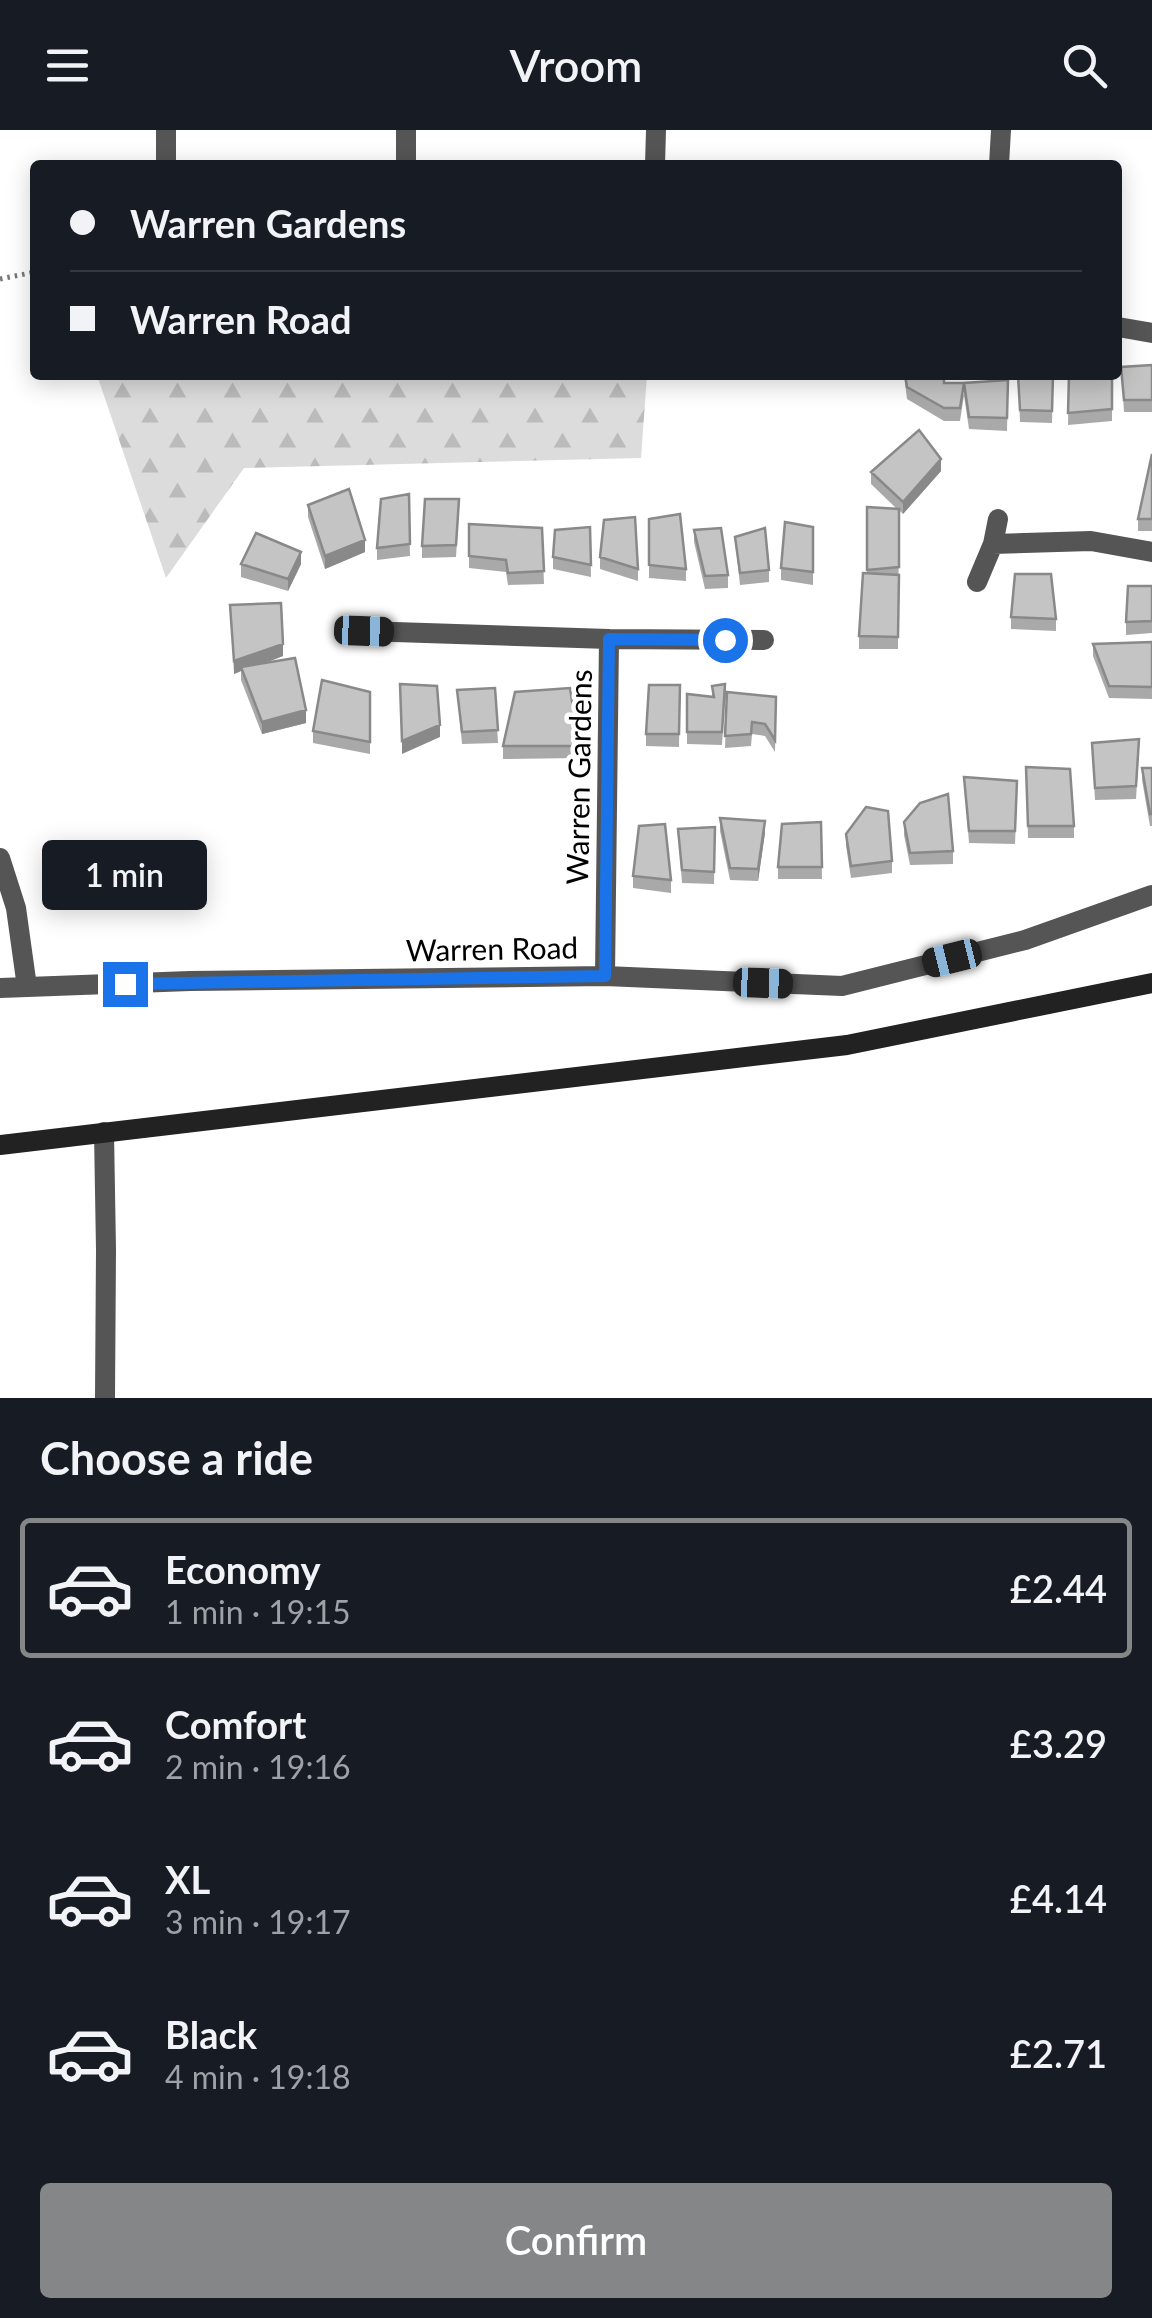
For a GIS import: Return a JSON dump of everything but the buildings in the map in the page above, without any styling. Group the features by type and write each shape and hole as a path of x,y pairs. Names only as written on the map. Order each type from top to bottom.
{"street":[{"path":"166,130 166,160"},
{"path":"406,130 406,160"},
{"path":"654,160 656,130"},
{"path":"999,160 1001,130"},
{"path":"1122,328 1152,333"},
{"path":"977,582 993,544 998,519"},
{"path":"993,544 1091,541 1152,552"},
{"name":"Warren Gardens","path":"364,631 764,640"},
{"name":"Warren Gardens","path":"605,976 609,639"},
{"path":"0,858 16,908 27,987"},
{"name":"Warren Road","path":"0,988 190,981 605,976 842,986 1026,940 1152,894"},
{"path":"0,1145 846,1046 1152,983"},
{"path":"104,1132 105,1398"}],"path":[{"path":"0,279 30,273"}],"green space":[{"path":"99,380 647,380 641,458 244,468 166,578"}],"route":[{"path":"125,984 605,976 609,639 725,640"}]}
